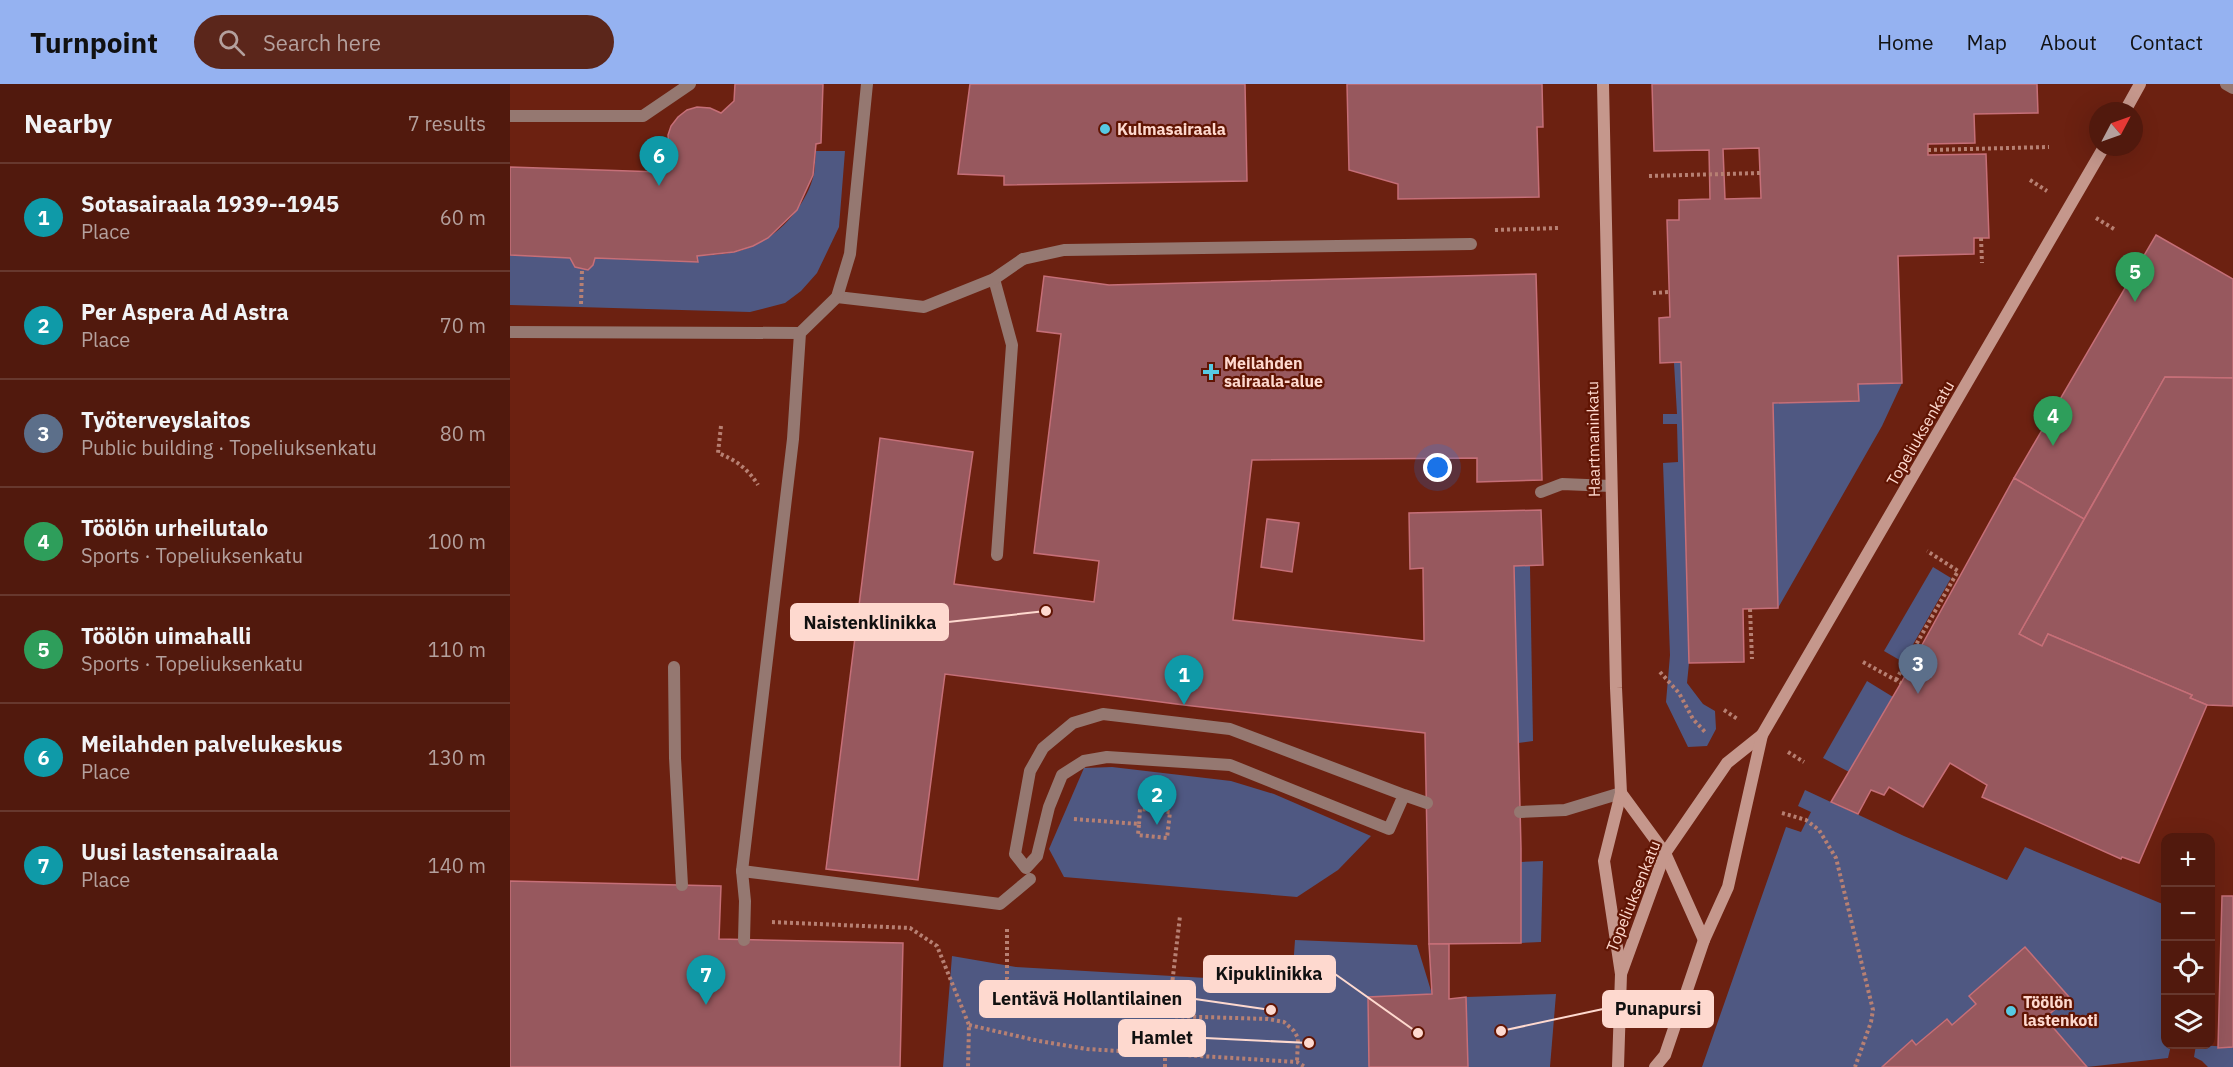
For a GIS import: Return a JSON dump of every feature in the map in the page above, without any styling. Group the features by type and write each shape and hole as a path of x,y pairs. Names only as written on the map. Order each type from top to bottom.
{"main road":[{"name":"Haartmaninkatu","path":"1603,84 1616,705 1621,793 1604,861 1621,974"},
{"path":"2130,102 2140,84"},
{"name":"Topeliuksenkatu","path":"1655,1067 1665,1054 1704,940 1728,887 1762,735 2099,156"},
{"name":"Topeliuksenkatu","path":"1618,1067 1621,974 1665,853 1727,763 1762,735"},
{"path":"1621,793 1665,853 1704,940"}],"street":[{"path":"510,116 643,116 690,84"},
{"path":"744,940 745,901 742,872 793,439 800,333 837,297 850,254 867,84"},
{"path":"2226,84 2233,88"},
{"path":"837,297 924,307 994,279 1023,259 1064,250 1471,244"},
{"path":"994,279 1012,345 997,555"},
{"path":"510,332 800,333"},
{"path":"1541,492 1562,484 1611,486"},
{"path":"674,667 675,758 681,885"},
{"path":"1404,795 1389,829 1230,765 1107,757 1084,761 1062,775 1046,816 1037,856 1026,868 1015,854 1030,771 1043,748 1073,723 1103,714 1230,729 1427,802"},
{"path":"1520,812 1565,810 1621,793"},
{"path":"742,872 1000,904 1030,879"}],"path":[{"path":"1928,150 2049,147"},
{"path":"1649,176 1760,172"},
{"path":"1484,230 1558,228"},
{"path":"1981,238 1982,264"},
{"path":"580,332 582,270"},
{"path":"1653,293 1670,292"},
{"path":"1863,662 1899,682 1959,571 1927,551"},
{"path":"1750,609 1752,659"},
{"path":"1660,672 1680,693 1693,719 1706,734"},
{"path":"1140,808 1170,812 1167,838 1138,835 1139,824 1140,808"},
{"path":"1782,813 1806,820 1819,830 1836,858 1873,1010 1855,1067"},
{"path":"1046,816 1139,824"},
{"path":"1000,904 1007,917 1007,979 1022,995 1049,1007 1170,1016 1268,1019 1284,1022 1298,1038 1297,1062"},
{"path":"1170,1016 1180,916"},
{"path":"773,923 910,928 938,946 969,1025 968,1067"},
{"path":"969,1025 1087,1049 1165,1052 1297,1062 1305,1067"},
{"path":"1165,1052 1165,1067"}],"shaded area":[{"path":"816,151 845,151 839,227 817,273 801,291 785,303 750,312 510,305 510,255 570,258 576,266 583,269 590,267 595,258 698,262 697,256 729,253 761,242 785,224 803,201 814,174"},
{"path":"1681,362 1689,663 1687,683 1703,704 1715,711 1716,729 1707,746 1688,747 1666,702 1670,655 1663,463 1678,462 1677,424 1663,424 1663,414 1677,414 1674,363"},
{"path":"1902,383 1882,426 1778,608 1773,403 1858,401 1858,384"},
{"path":"1514,566 1530,566 1533,741 1518,743"},
{"path":"1933,567 1951,578 1903,662 1884,651"},
{"path":"1867,681 1893,697 1849,772 1823,758"},
{"path":"1112,767 1231,781 1274,794 1371,836 1338,870 1297,897 1064,877 1049,849 1084,768"},
{"path":"1805,790 2007,880 2025,847 2161,903 2161,1049 2170,1049 2168,1058 2087,1067 2045,1018 2069,997 2025,948 1969,996 1976,1004 1952,1025 1946,1019 1916,1045 1912,1041 1882,1067 1702,1067 1786,827 1801,832 1811,812 1798,806"},
{"path":"1543,861 1541,942 1521,943 1521,862"},
{"path":"1295,940 1417,945 1432,994 1368,997 1369,1067 943,1067 952,956 1016,967 1292,983"},
{"path":"1556,994 1550,1067 1468,1067 1466,997"},
{"path":"2215,1046 2233,1047 2233,1067 2208,1067 2194,1057 2195,1049 2215,1049"}],"building":[{"path":"735,84 823,84 821,143 816,144 813,175 797,210 768,238 734,252 697,256 698,262 595,258 588,270 575,267 570,258 510,255 510,167 660,172 674,160 669,148 668,135 678,117 687,110 697,107 710,108 721,113 734,101"},
{"name":"Kulmasairaala","path":"970,84 1245,84 1247,181 1004,185 1004,176 958,174"},
{"path":"1347,84 1542,84 1543,127 1537,127 1539,197 1398,199 1398,184 1349,170"},
{"path":"1652,84 2037,84 2038,113 1974,114 1975,143 1928,144 1928,155 1986,154 1989,238 1974,238 1974,254 1898,256 1902,383 1858,384 1859,401 1773,403 1778,608 1743,609 1744,662 1689,663 1681,362 1660,363 1659,318 1670,317 1667,220 1679,220 1679,200 1710,199 1709,150 1654,151","holes":["1759,148 1761,198 1725,199 1723,149"]},
{"path":"2156,235 2233,279 2233,378 2165,377 2084,519 2014,478"},
{"path":"1536,274 1542,480 1477,482 1477,458 1252,460 1233,620 1424,641 1423,568 1410,569 1409,513 1541,510 1543,565 1514,566 1521,943 1429,944 1425,733 945,674 918,880 826,869 880,438 973,452 954,584 1094,602 1099,561 1034,553 1061,334 1037,331 1044,276 1109,285"},
{"path":"2165,377 2233,378 2233,706 2207,705 2190,698 2192,695 2048,634 2042,646 2019,634"},
{"path":"2014,478 2084,519 2019,634 2042,646 2048,634 2192,695 2190,698 2207,705 2139,863 2122,857 2121,859 1982,797 1987,785 1950,763 1923,807 1889,787 1884,795 1871,790 1858,814 1831,802 1901,683"},
{"path":"1267,519 1299,523 1292,572 1261,567"},
{"path":"510,881 721,886 719,939 903,943 900,1067 510,1067"},
{"path":"2222,896 2233,896 2233,1047 2218,1048"},
{"path":"1429,944 1449,944 1449,999 1466,997 1468,1067 1369,1067 1368,997 1432,994"},
{"name":"Töölön lastenkoti","path":"2025,947 2069,997 2045,1018 2087,1067 1882,1067 1912,1040 1916,1045 1947,1019 1952,1025 1976,1004 1969,996"}],"place":[{"name":"Kulmasairaala","path":"1105,129"},
{"name":"Meilahden palvelukeskus","path":"659,186"},
{"name":"Töölön uimahalli","path":"2135,302"},
{"name":"Meilahden sairaala-alue","path":"1211,372"},
{"name":"Töölön urheilutalo","path":"2053,446"},
{"name":"Naistenklinikka","path":"1046,611"},
{"name":"Työterveyslaitos","path":"1918,694"},
{"name":"Sotasairaala 1939--1945","path":"1184,705"},
{"name":"Per Aspera Ad Astra","path":"1157,825"},
{"name":"Uusi lastensairaala","path":"706,1005"},
{"name":"Lentävä Hollantilainen","path":"1271,1010"},
{"name":"Töölön lastenkoti","path":"2011,1011"},
{"name":"Punapursi","path":"1501,1031"},
{"name":"Kipuklinikka","path":"1418,1033"},
{"name":"Hamlet","path":"1309,1043"}]}
